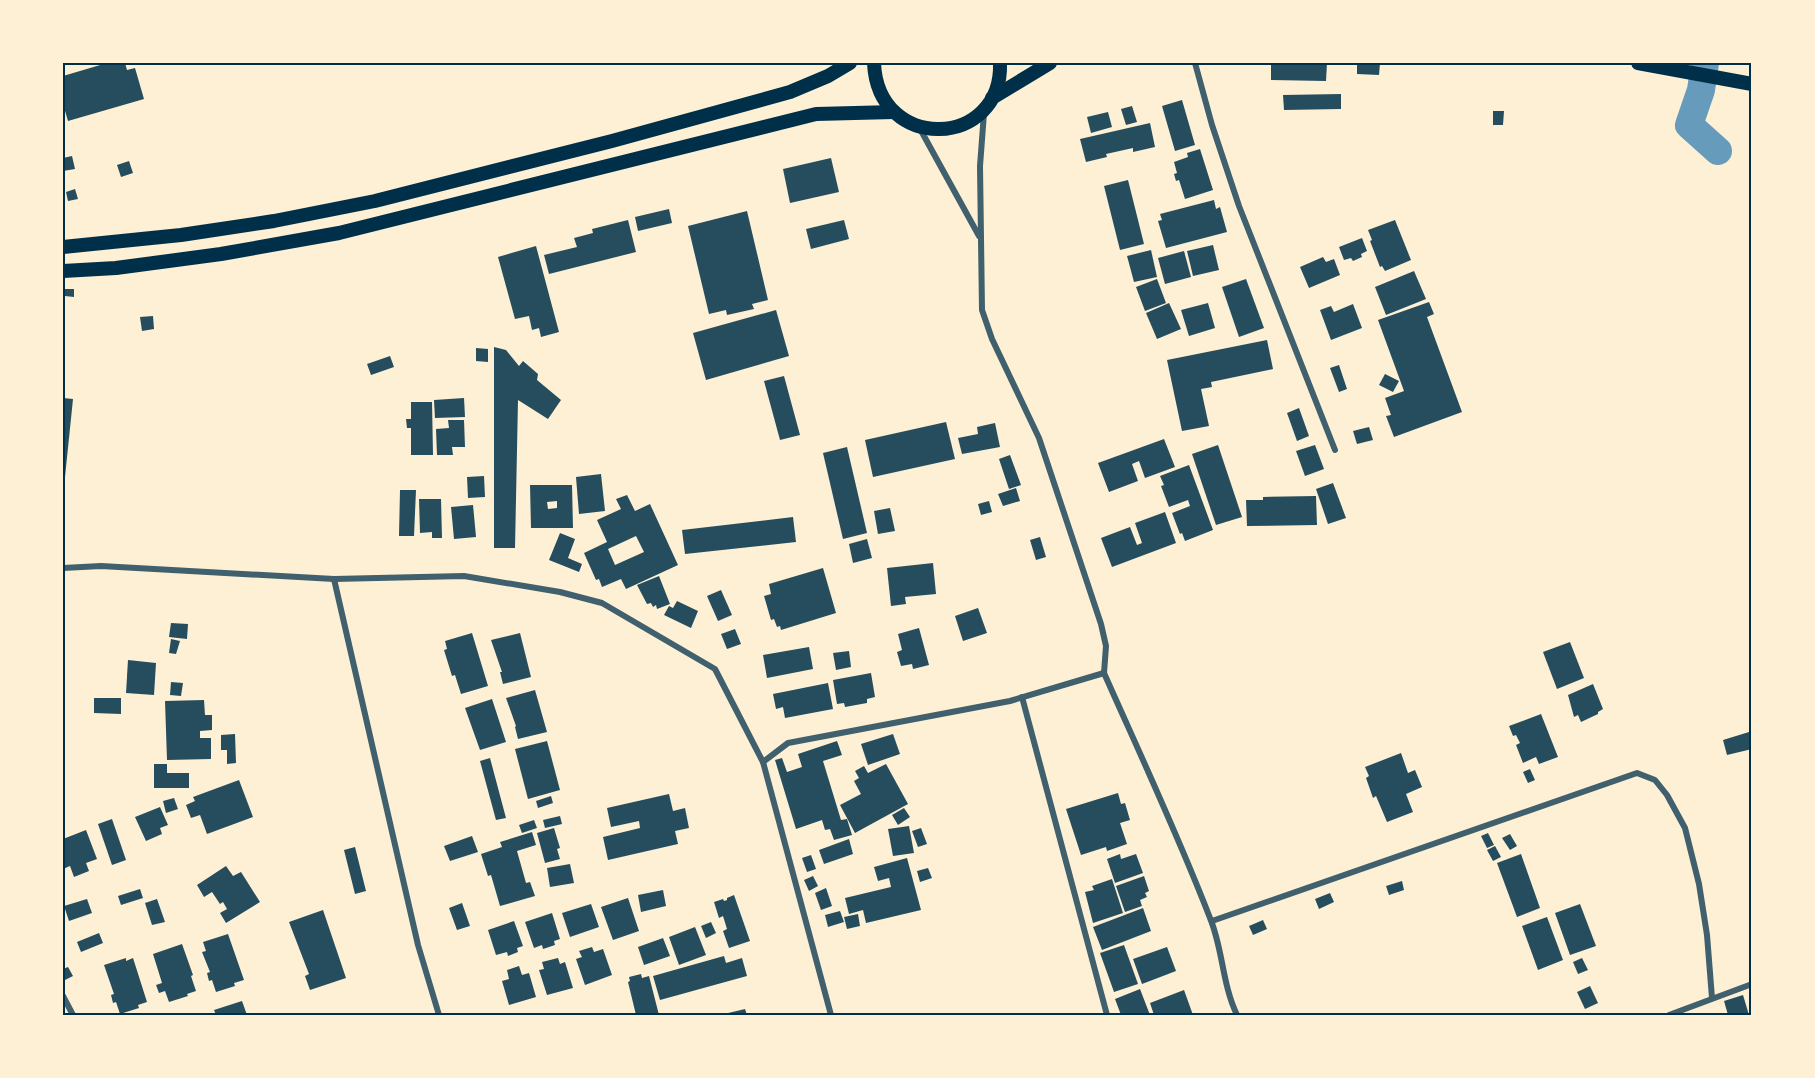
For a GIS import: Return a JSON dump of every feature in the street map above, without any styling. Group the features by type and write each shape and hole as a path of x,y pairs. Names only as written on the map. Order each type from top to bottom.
{"main road":[{"path":"63,247 181,236 375,201 612,141 790,92 828,76 850,63"},
{"path":"874,63 878,89 894,112 919,127 933,129 947,129 973,119 988,104 1050,63"},
{"path":"988,104 998,85 1000,63"},
{"path":"1638,63 1752,84"},
{"path":"63,271 116,268 221,255 339,233 816,114 894,112"}],"street":[{"path":"1195,63 1212,125 1239,206 1335,450"},
{"path":"988,104 980,166 982,310 992,339 1039,438 1101,624 1106,646 1104,673 1176,833 1212,921 1229,999 1237,1015"},
{"path":"919,127 981,239"},
{"path":"63,568 101,566 334,579 464,576 560,592 602,603 715,669 763,762 831,1015"},
{"path":"334,579 418,945 439,1015"},
{"path":"763,762 788,743 1022,697 1104,673"},
{"path":"1022,697 1107,1015"},
{"path":"1212,921 1636,773 1655,780 1684,828 1699,884 1707,935 1712,998"},
{"path":"1669,1015 1752,984"},
{"path":"63,996 73,1015"}],"building":[{"path":"107,63 125,63 127,70 135,68 144,99 68,121 63,104 63,76"},
{"path":"1271,63 1327,63 1326,81 1271,80"},
{"path":"1357,63 1380,63 1379,75 1357,74"},
{"path":"1341,94 1341,109 1284,110 1283,95"},
{"path":"1182,100 1195,145 1175,151 1162,106"},
{"path":"1132,106 1137,122 1126,125 1121,109"},
{"path":"1493,111 1504,111 1503,125 1493,125"},
{"path":"1108,112 1112,127 1091,133 1087,117"},
{"path":"1150,123 1155,147 1133,152 1133,148 1106,154 1107,157 1086,162 1080,139"},
{"path":"1200,149 1213,190 1185,199 1179,180 1176,181 1174,174 1177,173 1174,162 1188,157 1187,153"},
{"path":"72,156 75,169 63,171 63,158"},
{"path":"831,158 839,192 790,203 783,169"},
{"path":"129,161 133,173 121,177 117,165"},
{"path":"1128,180 1144,244 1120,250 1104,186"},
{"path":"75,189 78,199 68,201 66,192"},
{"path":"1214,200 1216,209 1220,207 1227,232 1166,248 1158,221 1162,220 1160,214"},
{"path":"669,209 672,223 638,231 635,217"},
{"path":"747,211 768,300 752,304 754,309 727,315 726,310 709,314 688,226"},
{"path":"628,220 636,252 549,274 544,255 577,247 574,238 593,233 592,229"},
{"path":"844,220 849,239 811,249 806,229"},
{"path":"1395,220 1411,260 1385,271 1382,266 1380,267 1368,230"},
{"path":"1362,238 1367,251 1361,254 1362,257 1353,261 1351,258 1344,260 1339,247"},
{"path":"1213,245 1219,270 1193,276 1187,251"},
{"path":"536,246 559,332 541,337 539,328 532,330 529,316 515,319 498,257"},
{"path":"1151,250 1157,277 1134,282 1127,256"},
{"path":"1184,251 1191,277 1165,284 1158,258"},
{"path":"1323,257 1326,262 1334,259 1340,275 1309,288 1300,267"},
{"path":"1414,271 1426,299 1386,315 1375,287"},
{"path":"1157,279 1166,303 1145,311 1136,287"},
{"path":"1246,279 1264,328 1239,337 1222,287"},
{"path":"65,289 74,289 74,297 65,296"},
{"path":"1429,302 1434,314 1427,317 1462,412 1394,437 1386,416 1391,415 1385,398 1404,391 1378,320"},
{"path":"1169,303 1181,329 1157,339 1146,313"},
{"path":"1208,303 1215,328 1189,336 1181,310"},
{"path":"1353,304 1362,328 1331,340 1320,310 1331,306 1334,312"},
{"path":"776,310 789,356 706,380 693,333"},
{"path":"153,316 154,329 142,331 140,317"},
{"path":"1267,340 1273,369 1211,382 1212,387 1201,389 1209,426 1182,431 1167,360"},
{"path":"494,347 506,350 519,366 523,361 538,374 537,380 561,400 548,419 518,400 515,548 494,548"},
{"path":"476,348 488,349 488,362 476,361"},
{"path":"390,356 394,367 371,375 367,364"},
{"path":"1339,365 1347,389 1339,392 1330,368"},
{"path":"1385,374 1399,381 1393,392 1379,385"},
{"path":"784,376 800,435 780,440 764,381"},
{"path":"63,398 73,399 65,477 63,477"},
{"path":"464,398 465,417 435,418 434,400"},
{"path":"411,402 432,402 433,455 411,455 411,428 407,428 406,419 411,419"},
{"path":"1299,408 1309,436 1297,441 1287,413"},
{"path":"448,420 464,420 465,447 452,447 453,455 437,455 436,429 449,428"},
{"path":"946,422 955,459 873,477 865,440"},
{"path":"995,423 1000,447 962,454 958,438 978,434 977,427"},
{"path":"1369,427 1373,440 1357,444 1353,431"},
{"path":"1164,439 1175,467 1145,478 1139,461 1132,464 1138,481 1109,492 1098,463"},
{"path":"1218,445 1242,517 1216,525 1192,454"},
{"path":"1315,445 1324,469 1305,476 1296,451"},
{"path":"847,447 867,533 843,539 823,453"},
{"path":"1010,455 1021,485 1009,489 999,459"},
{"path":"1189,465 1213,530 1185,541 1172,513 1190,506 1188,500 1169,507 1161,486 1164,485 1160,476"},
{"path":"601,474 605,511 579,514 576,477"},
{"path":"484,476 485,497 468,498 467,477"},
{"path":"1333,483 1346,518 1328,524 1316,489"},
{"path":"530,485 572,485 573,528 531,528","holes":["557,501 557,508 548,509 547,502"]},
{"path":"1016,488 1020,501 1003,506 998,494"},
{"path":"400,490 416,490 414,536 399,536"},
{"path":"627,495 635,511 650,504 678,565 626,589 621,579 602,587 599,579 596,580 584,553 607,542 597,520 621,509 616,499","holes":["636,536 644,552 615,565 608,549"]},
{"path":"1316,496 1317,525 1247,526 1246,500 1263,500 1263,497"},
{"path":"419,499 441,499 442,538 432,538 432,532 420,533"},
{"path":"989,501 992,512 981,515 978,504"},
{"path":"473,505 476,537 454,539 451,507"},
{"path":"890,508 895,531 878,534 874,511"},
{"path":"1165,512 1176,543 1112,567 1101,538 1130,527 1137,545 1142,543 1135,523"},
{"path":"793,517 796,542 685,554 682,530"},
{"path":"560,533 575,539 568,558 582,564 579,572 549,560"},
{"path":"1040,537 1046,557 1036,560 1030,540"},
{"path":"867,539 872,558 853,563 849,544"},
{"path":"933,563 936,594 905,597 906,604 891,606 887,568"},
{"path":"823,568 836,613 781,630 774,619 771,620 764,596 771,594 769,584"},
{"path":"659,576 670,604 657,609 656,605 653,607 651,603 647,604 637,585"},
{"path":"721,590 732,615 718,621 707,596"},
{"path":"677,601 698,611 691,628 664,615 669,606 673,608"},
{"path":"978,608 987,633 963,641 955,616"},
{"path":"171,623 188,624 187,639 169,637"},
{"path":"919,628 929,665 913,669 912,664 901,666 897,652 902,650 898,634"},
{"path":"735,629 741,644 727,649 721,634"},
{"path":"472,633 488,686 461,694 455,675 452,676 444,650 447,649 445,641"},
{"path":"520,633 531,677 503,684 500,672 502,672 491,640"},
{"path":"171,639 180,641 176,654 169,653"},
{"path":"1570,642 1584,678 1557,689 1543,652"},
{"path":"809,647 813,669 767,678 763,655"},
{"path":"849,651 851,667 836,670 833,653"},
{"path":"128,660 156,663 154,695 126,693"},
{"path":"871,673 875,697 867,699 867,703 845,707 844,703 837,704 833,680"},
{"path":"171,682 183,683 181,696 170,695"},
{"path":"828,683 833,709 785,718 783,707 776,709 773,694"},
{"path":"1593,684 1603,709 1581,722 1578,715 1574,717 1568,695"},
{"path":"535,690 547,732 518,739 506,698"},
{"path":"94,698 121,698 121,714 94,713"},
{"path":"492,699 506,742 480,750 465,708"},
{"path":"204,700 205,715 212,715 212,730 200,731 200,738 211,738 211,759 167,760 165,701"},
{"path":"1541,714 1558,757 1539,764 1536,757 1523,763 1516,745 1520,743 1516,735 1513,736 1509,726"},
{"path":"1749,732 1752,749 1727,755 1723,740"},
{"path":"235,734 236,763 227,764 227,750 221,750 221,735"},
{"path":"893,734 900,754 868,765 861,744"},
{"path":"547,741 560,790 528,799 515,749"},
{"path":"837,741 842,755 823,761 841,820 847,819 852,835 834,840 830,829 825,830 822,820 796,829 775,760 782,758 787,772 802,767 798,754"},
{"path":"1401,753 1408,773 1415,770 1422,787 1406,794 1413,812 1387,822 1376,796 1373,798 1365,767"},
{"path":"490,758 506,818 496,820 480,761"},
{"path":"154,764 167,764 167,773 189,773 189,788 154,788"},
{"path":"886,764 908,804 855,833 840,805 861,794 854,781 859,778 855,771 864,766 868,773"},
{"path":"1530,769 1535,780 1528,783 1523,772"},
{"path":"239,780 253,817 207,834 200,815 191,818 186,805 195,801 193,797"},
{"path":"1118,793 1121,804 1125,803 1130,820 1120,823 1127,844 1107,851 1106,847 1081,855 1066,809"},
{"path":"669,794 673,811 685,808 689,828 675,831 678,844 608,860 603,837 640,828 639,821 611,827 607,808"},
{"path":"551,796 553,803 538,808 536,801"},
{"path":"174,798 178,809 166,813 163,801"},
{"path":"160,807 168,825 160,828 162,834 146,841 135,817"},
{"path":"904,808 910,817 898,825 892,815"},
{"path":"560,816 562,824 545,828 543,820"},
{"path":"112,819 126,860 112,865 98,824"},
{"path":"534,820 537,828 522,833 519,825"},
{"path":"909,826 914,853 893,856 888,829"},
{"path":"554,828 560,848 557,849 560,859 545,863 537,833"},
{"path":"921,828 927,844 918,847 912,831"},
{"path":"86,830 97,859 86,863 89,871 74,877 70,866 63,869 63,839"},
{"path":"532,832 536,845 517,851 526,883 530,882 535,896 500,906 491,875 488,876 481,854 502,847 500,842"},
{"path":"1488,833 1494,845 1487,848 1481,836"},
{"path":"1510,834 1517,846 1510,850 1502,838"},
{"path":"472,836 478,852 450,861 444,846"},
{"path":"849,839 853,854 824,864 819,850"},
{"path":"1495,846 1501,857 1493,861 1487,850"},
{"path":"355,847 366,891 355,894 344,850"},
{"path":"1120,854 1121,859 1136,854 1143,873 1115,883 1107,859"},
{"path":"1521,854 1540,908 1517,917 1497,863"},
{"path":"811,855 816,869 807,872 802,858"},
{"path":"907,858 921,910 866,923 863,910 849,914 845,898 891,887 889,878 878,881 874,867"},
{"path":"570,864 574,883 550,887 547,868"},
{"path":"226,866 233,876 241,872 260,902 226,923 220,913 227,909 223,902 220,904 212,892 204,897 197,885"},
{"path":"928,868 932,878 920,882 917,871"},
{"path":"813,876 818,886 809,891 804,880"},
{"path":"1144,876 1149,891 1145,893 1147,897 1140,900 1142,906 1125,912 1116,886"},
{"path":"1112,879 1123,913 1093,923 1085,892 1094,890 1092,886"},
{"path":"1402,881 1404,890 1389,895 1386,886"},
{"path":"826,888 832,906 821,910 815,893"},
{"path":"140,889 143,898 121,905 118,896"},
{"path":"663,890 666,906 641,912 638,895"},
{"path":"1330,893 1334,902 1319,909 1315,899"},
{"path":"734,895 750,941 729,948 723,931 727,929 723,916 719,918 714,902 727,900"},
{"path":"628,898 639,931 613,940 601,907"},
{"path":"87,899 92,913 69,921 64,906"},
{"path":"157,899 165,922 152,925 145,903"},
{"path":"462,903 470,926 457,930 449,908"},
{"path":"591,904 599,927 570,937 562,913"},
{"path":"1580,904 1596,946 1570,955 1555,913"},
{"path":"1143,908 1151,931 1102,950 1093,927"},
{"path":"323,910 346,978 310,990 305,976 309,974 289,922"},
{"path":"840,911 844,922 828,927 825,915"},
{"path":"552,913 560,939 554,941 555,945 543,949 542,945 534,948 525,922"},
{"path":"858,914 860,926 847,929 844,917"},
{"path":"1547,917 1563,960 1538,970 1522,926"},
{"path":"1263,920 1267,929 1253,935 1249,926"},
{"path":"514,921 523,946 517,948 518,952 508,956 507,952 496,955 488,930"},
{"path":"711,922 716,933 706,938 701,926"},
{"path":"695,927 706,955 679,965 669,937"},
{"path":"99,933 103,943 81,952 77,942"},
{"path":"228,934 244,980 234,983 235,986 216,992 212,980 209,981 207,973 210,972 202,952 206,951 203,942"},
{"path":"663,938 670,956 644,965 638,947"},
{"path":"182,944 196,991 169,1002 165,991 159,993 156,985 162,983 153,954"},
{"path":"1124,945 1138,984 1114,992 1100,953"},
{"path":"592,947 594,952 603,949 612,975 585,985 576,959 582,957 579,951"},
{"path":"1167,947 1176,971 1142,984 1133,959"},
{"path":"724,956 726,963 742,958 747,976 660,1000 653,976"},
{"path":"126,958 126,961 133,958 147,1002 138,1005 139,1008 120,1014 116,1002 113,1003 111,995 114,994 104,965"},
{"path":"558,958 560,964 565,962 573,988 547,995 539,970 544,969 542,962"},
{"path":"1582,958 1588,970 1578,974 1573,962"},
{"path":"519,966 522,975 529,973 536,997 509,1005 502,981 509,979 507,970"},
{"path":"68,967 73,976 65,980 63,969"},
{"path":"641,974 642,978 649,976 659,1015 636,1015 628,982 629,977"},
{"path":"1590,986 1598,1003 1585,1009 1577,992"},
{"path":"1140,989 1150,1015 1121,1015 1115,999"},
{"path":"1184,990 1193,1015 1154,1015 1150,1003"},
{"path":"1743,995 1749,1015 1728,1015 1724,1001"},
{"path":"242,1001 247,1015 216,1015 214,1010"},
{"path":"745,1009 747,1015 724,1015 724,1014"}],"waterway":[{"path":"1705,63 1701,90 1689,125 1718,151"}]}
